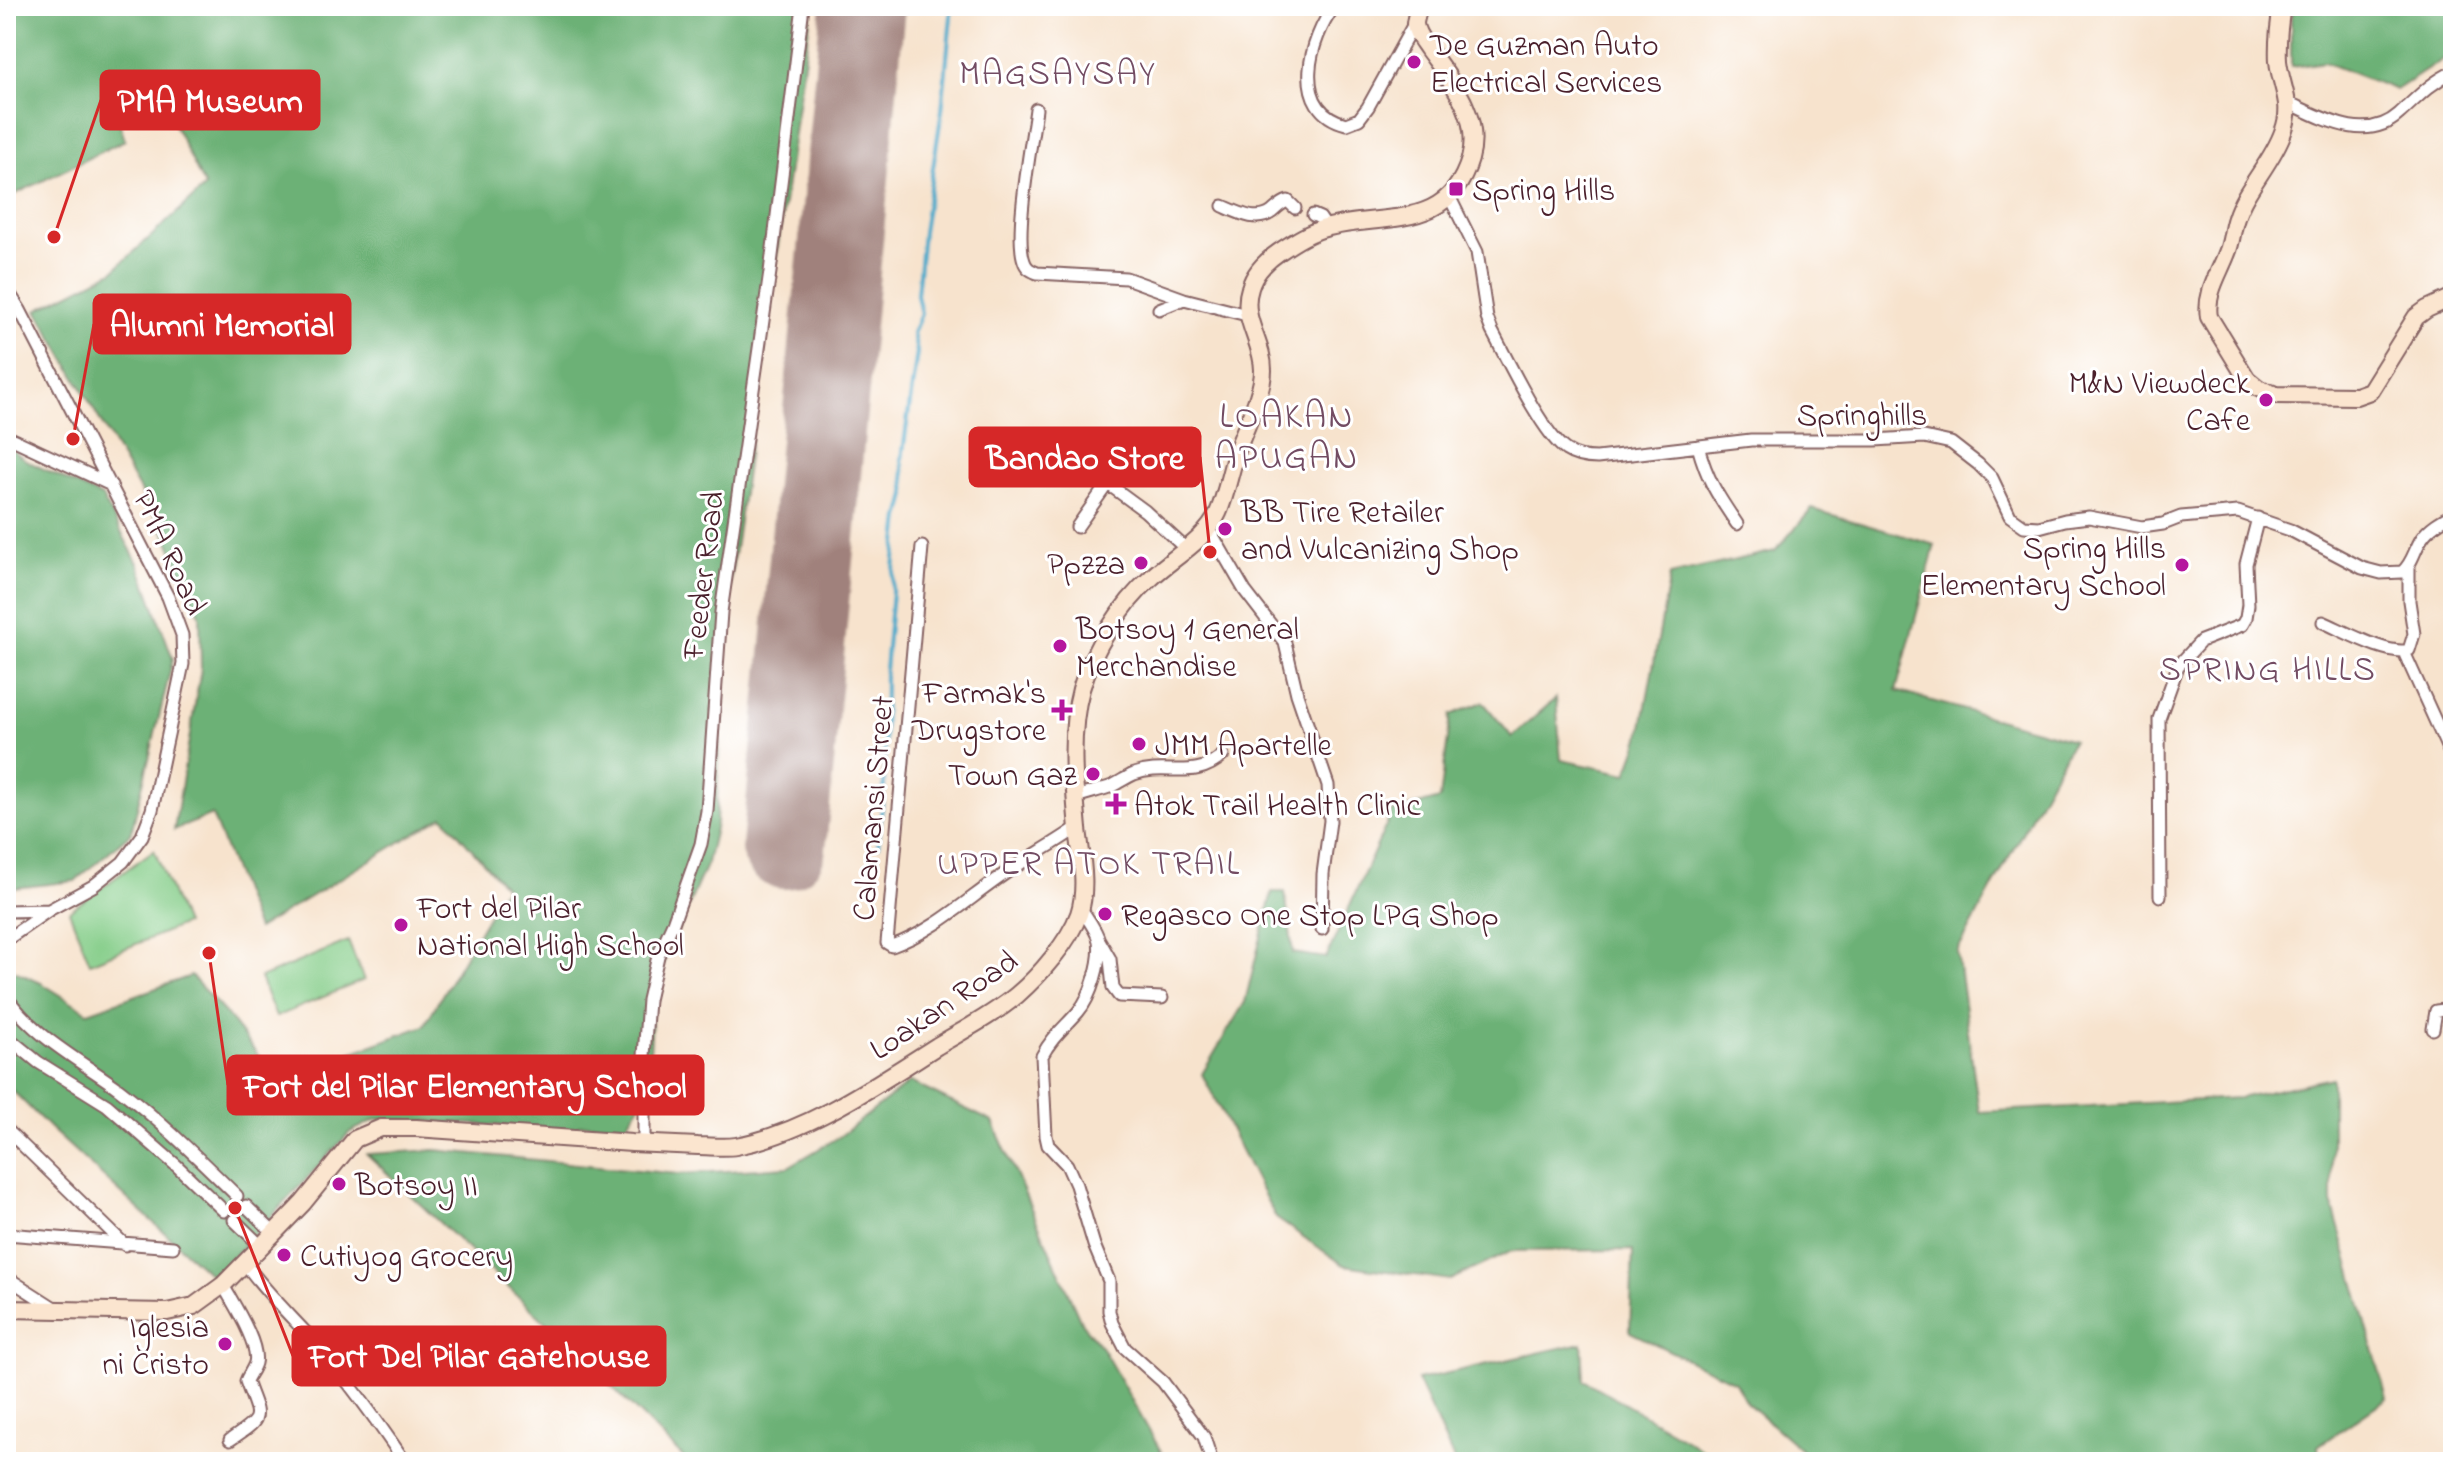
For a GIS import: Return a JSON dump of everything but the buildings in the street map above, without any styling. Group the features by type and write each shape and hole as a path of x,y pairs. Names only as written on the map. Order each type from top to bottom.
{"main road":[{"path":"2282,6 2278,58 2289,103 2285,130 2271,161 2246,197 2236,218 2229,251 2208,302 2209,317 2247,379 2258,388 2276,395 2363,395 2374,384 2416,317 2453,297"},
{"path":"1417,14 1418,36 1466,106 1473,127 1470,160 1449,196"},
{"name":"Loakan Road","path":"6,1309 167,1312 188,1309 223,1285 303,1203 355,1139 370,1131 381,1128 732,1147 774,1135 824,1113 993,1012 1016,995 1050,964 1079,913 1083,886 1074,736 1089,666 1116,618 1134,595 1209,529 1222,502 1260,389 1263,371 1247,315 1247,295 1255,276 1271,257 1296,242 1320,221 1393,220 1423,212 1449,196"}],"street":[{"name":"Feeder Road","path":"644,1144 644,1056 648,1000 658,956 701,844 707,811 721,612 770,272 803,6"},
{"path":"1335,6 1320,31 1311,55 1309,75 1318,106 1326,116 1346,124 1359,119 1368,107 1417,14"},
{"path":"2289,103 2344,126 2365,128 2392,120 2424,90 2453,72"},
{"path":"1036,109 1020,239 1024,263 1029,270 1126,278 1184,299 1247,315"},
{"name":"Springhills","path":"1449,196 1477,252 1487,318 1492,331 1545,426 1566,450 1589,458 1751,440 1924,437 1951,443 1978,464 1992,478 2010,516 2024,526 2039,527 2089,517 2142,527 2181,517 2238,512 2290,530 2362,568 2381,573 2402,572 2409,566"},
{"path":"1223,206 1253,217 1264,217 1283,202 1288,201 1295,208"},
{"name":"PMA Road","path":"6,288 168,597 182,635 183,664 152,810 142,836 123,862 93,886 49,910 6,940"},
{"path":"1159,309 1184,299"},
{"path":"6,436 112,486"},
{"path":"1698,446 1709,481 1737,524"},
{"path":"1096,475 1145,511 1185,548"},
{"path":"1077,527 1108,483"},
{"path":"2323,622 2366,641 2404,652 2411,648 2414,634 2409,601 2409,566 2423,536 2453,514"},
{"path":"2160,896 2159,719 2178,666 2201,641 2242,625 2246,618 2246,564 2258,518"},
{"path":"1209,529 1245,591 1285,643 1297,694 1328,785 1331,804 1323,874 1322,929"},
{"name":"Calamansi Street","path":"922,547 887,943 892,946 899,944 930,927 1078,827"},
{"path":"2404,652 2453,760"},
{"path":"1076,797 1148,771 1202,769 1211,766 1223,755"},
{"path":"1080,907 1110,959 1113,988 1119,996 1162,998"},
{"name":"PMA Road","path":"6,911 49,910"},
{"path":"1099,939 1091,991 1080,1010 1048,1044 1042,1056 1046,1136 1048,1145 1067,1165 1076,1185 1094,1245 1109,1281 1112,1323 1125,1348 1150,1368 1204,1437 1212,1462"},
{"path":"6,996 47,1039 120,1090 237,1196"},
{"path":"2433,1029 2436,1011 2453,1009"},
{"path":"6,1036 38,1062 107,1105 224,1211"},
{"path":"6,1129 125,1245"},
{"path":"189,1177 202,1162"},
{"path":"246,1206 274,1233"},
{"path":"234,1220 261,1246"},
{"path":"6,1234 173,1247"},
{"path":"245,1263 356,1393 405,1462"},
{"path":"6,1277 59,1310"},
{"path":"223,1285 244,1323 256,1357 246,1381 257,1418 254,1425 230,1440"}],"green space":[{"path":"6,6 812,6 725,619 716,824 707,863 662,966 652,1016 648,1093 627,1124 579,1125 578,1130 377,1119 350,1132 214,1278 6,1084 6,967 41,983 88,1012 191,976 227,1015 277,1080 424,1026 505,887 443,816 257,929 212,815 174,830 201,669 200,615 166,536 37,310 113,271 205,187 159,94 116,113 125,140 6,199"},
{"path":"2296,6 2453,6 2453,53 2396,90 2324,62 2291,67 2291,17"},
{"path":"6,445 27,461 102,497 139,565 173,659 131,833 75,881 6,889"},
{"path":"1812,509 1935,545 1896,691 2073,740 1957,952 1979,1112 2239,1098 2332,1078 2332,1203 2387,1398 2318,1446 2319,1462 1815,1462 1746,1402 1735,1382 1630,1332 1633,1250 1512,1251 1450,1280 1344,1265 1276,1218 1202,1074 1245,1002 1272,892 1285,892 1293,953 1326,958 1392,812 1440,799 1451,715 1483,702 1512,737 1556,698 1561,760 1627,774 1640,738 1670,575 1775,551"},
{"path":"154,850 185,924 90,963 69,911"},
{"path":"348,941 364,980 276,1017 260,978"},
{"path":"910,1082 993,1122 1082,1324 1102,1348 1167,1462 688,1462 577,1352 367,1154 435,1150 679,1174 788,1167 839,1137"},
{"path":"1582,1343 1584,1380 1724,1462 1455,1462 1417,1380"}],"waterway":[{"path":"878,846 884,787 885,670 895,559 906,495 902,459 917,352 913,333 921,314 917,295 923,232 942,110 952,6"}],"runway":[{"path":"784,847 863,6"}],"place":[{"name":"De Guzman Auto Electrical Services","path":"1414,62"},
{"name":"Spring Hills","path":"1456,189"},
{"name":"PMA Museum","path":"54,237"},
{"name":"M&N Viewdeck Cafe","path":"2266,400"},
{"name":"Alumni Memorial","path":"73,439"},
{"name":"BB Tire Retailer and Vulcanizing Shop","path":"1225,529"},
{"name":"Bandao Store","path":"1210,552"},
{"name":"Ppzza","path":"1141,563"},
{"name":"Spring Hills Elementary School","path":"2182,565"},
{"name":"Botsoy 1 General Merchandise","path":"1060,646"},
{"name":"Farmak's Drugstore","path":"1062,710"},
{"name":"JMM Apartelle","path":"1139,744"},
{"name":"Town Gaz","path":"1093,774"},
{"name":"Atok Trail Health Clinic","path":"1116,804"},
{"name":"Regasco One Stop LPG Shop","path":"1105,914"},
{"name":"Fort del Pilar National High School","path":"401,925"},
{"name":"Fort del Pilar Elementary School","path":"209,953"},
{"name":"Botsoy II","path":"339,1184"},
{"name":"Fort Del Pilar Gatehouse","path":"235,1208"},
{"name":"Cutiyog Grocery","path":"284,1255"},
{"name":"Iglesia ni Cristo","path":"225,1344"}],"district":[{"name":"MAGSAYSAY","path":"1058,72"},
{"name":"LOAKAN APUGAN","path":"1287,434"},
{"name":"SPRING HILLS","path":"2268,668"},
{"name":"UPPER ATOK TRAIL","path":"1089,862"}]}
